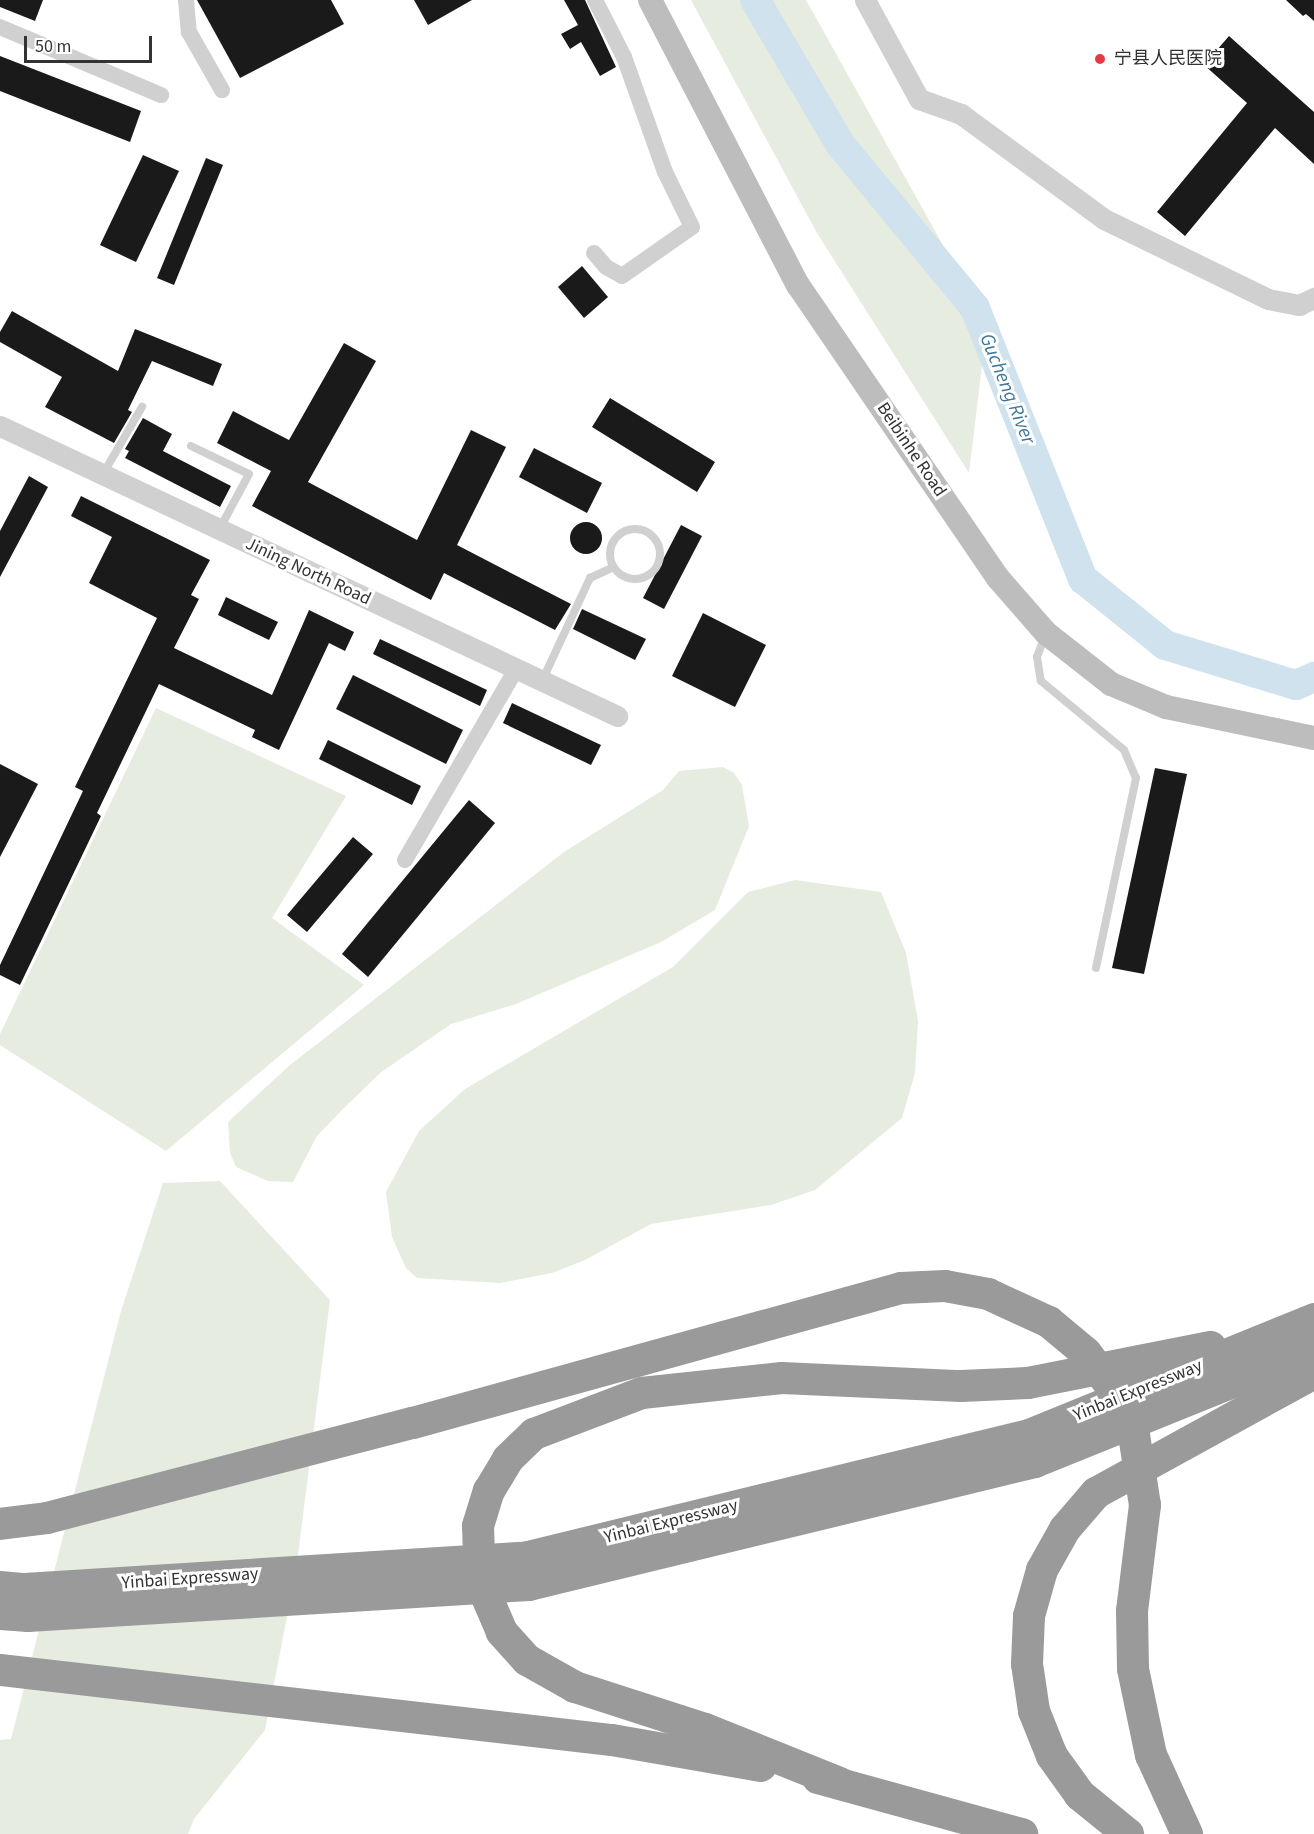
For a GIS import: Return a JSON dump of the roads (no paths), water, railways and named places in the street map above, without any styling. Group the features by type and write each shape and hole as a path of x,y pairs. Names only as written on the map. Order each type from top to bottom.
{"highway":[{"path":"0,1524 47,1518 413,1423 901,1288 967,1289 1029,1310 1069,1336 1094,1362 1115,1391 1134,1435 1145,1505 1132,1611 1133,1669 1151,1755 1187,1834"},
{"name":"Yinbai Expressway","path":"1032,1449 1314,1319"},
{"path":"840,1783 705,1729 558,1680 527,1660 502,1632 480,1581 478,1526 489,1491 508,1459 534,1434 642,1393 782,1378 961,1386 1028,1383 1281,1333"},
{"name":"Yinbai Expressway","path":"13,1601 527,1571 1032,1449 1314,1349"},
{"path":"1128,1834 1080,1795 1052,1756 1034,1711 1026,1664 1029,1616 1042,1570 1065,1528 1096,1493 1314,1373"},
{"path":"7,1672 612,1740 840,1783 1022,1834"}],"main road":[{"name":"Beibinhe Road","path":"651,0 798,285 998,578 1046,633 1111,684 1166,707 1314,738"}],"street":[{"path":"186,0 189,32 222,90"},
{"path":"594,253 606,267 622,276 692,227 665,172 624,57 595,0"},
{"path":"864,0 919,99 961,114 1104,219 1268,299 1299,304 1314,298"},
{"path":"0,27 161,95"},
{"name":"Jining North Road","path":"0,426 219,531 617,716"},
{"path":"405,860 516,669"}],"lane":[{"path":"103,474 142,407"},
{"path":"191,446 249,474 219,531"},
{"path":"638,529 657,541 658,564 648,576 625,577 614,567 610,551 623,532 638,529"},
{"path":"542,681 590,578 614,567"},
{"path":"1046,633 1037,657 1041,681 1124,750 1136,778 1096,968"}],"waterway":[{"name":"Gucheng River","path":"755,0 840,144 975,308 1083,579 1165,645 1296,685 1314,677"}],"place":[{"name":"宁县人民医院","path":"1100,59"}]}
